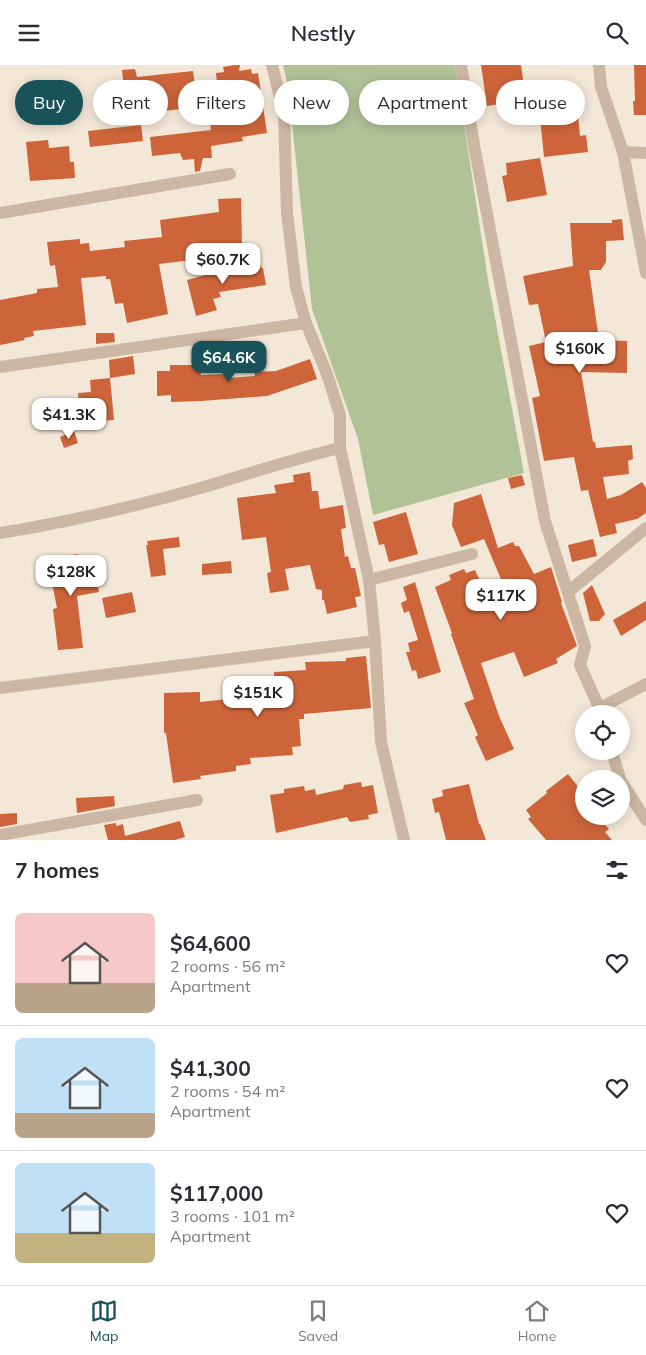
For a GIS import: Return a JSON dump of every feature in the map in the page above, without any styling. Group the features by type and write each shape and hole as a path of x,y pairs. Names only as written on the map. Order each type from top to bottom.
{"street":[{"path":"272,65 284,113 287,213 296,287 306,323 327,374 340,415 340,448 369,580 381,742 404,840"},
{"path":"461,65 544,521 586,646 580,665 598,705"},
{"path":"599,65 601,87 623,152 646,273"},
{"path":"623,152 646,153"},
{"path":"0,213 230,174"},
{"path":"0,367 306,323"},
{"path":"0,533 60,523 203,487 262,468 340,448"},
{"path":"568,592 646,528"},
{"path":"369,580 472,554"},
{"path":"0,688 375,641"},
{"path":"611,705 646,683"},
{"path":"630,794 646,820"},
{"path":"0,835 197,800"}],"green space":[{"path":"283,65 455,65 457,80 359,80 359,125 464,125 488,280 524,473 373,515 358,439 312,309 292,125 349,125 349,80 286,80"}],"building":[{"path":"240,65 239,71 251,69 252,74 258,73 259,80 217,80 216,73 224,72 223,67"},
{"path":"481,65 521,65 523,80 496,80 496,105 487,106 486,80 483,80"},
{"path":"634,65 646,65 646,115 634,115"},
{"path":"135,69 137,77 193,71 194,80 178,80 178,109 168,111 168,80 123,80 122,70"},
{"path":"264,113 267,133 242,137 243,141 211,146 212,158 203,158 200,171 195,172 194,159 183,160 180,153 152,156 150,137 211,130 210,125 264,125"},
{"path":"141,125 143,141 90,147 88,131"},
{"path":"541,125 579,125 580,136 586,135 588,152 544,157"},
{"path":"48,140 49,148 69,146 70,162 74,162 75,178 30,181 26,142"},
{"path":"540,158 547,195 507,202 502,176 507,175 506,163"},
{"path":"241,198 242,243 207,244 209,258 159,264 168,314 127,323 123,303 115,304 110,279 106,279 106,276 81,278 86,325 33,331 34,336 24,338 25,340 0,345 0,300 37,293 37,289 58,287 55,265 50,266 47,242 80,239 80,244 89,243 90,251 125,247 124,241 162,237 160,220 219,212 218,199"},
{"path":"622,219 624,240 606,241 606,262 601,270 589,270 599,340 627,341 627,373 581,372 593,442 595,442 596,448 632,445 633,459 628,461 629,474 603,477 607,499 621,495 642,482 646,488 646,513 637,519 615,524 617,533 600,537 588,490 581,491 574,457 544,461 532,398 540,396 529,346 546,342 538,304 529,305 523,276 573,266 570,223 612,223 612,220"},
{"path":"260,262 266,285 219,292 221,297 213,299 217,310 196,316 187,280"},
{"path":"96,333 114,333 115,342 96,344"},
{"path":"133,356 135,374 110,378 109,360"},
{"path":"310,359 317,379 267,396 171,402 171,395 157,396 157,371 170,371 170,365 201,365 201,375 227,374 227,378 255,376 254,372 276,371"},
{"path":"110,378 114,420 80,423 78,393 91,392 90,380"},
{"path":"74,431 78,443 64,448 60,437"},
{"path":"310,472 312,491 318,491 320,509 343,505 346,528 341,529 345,557 348,556 351,568 355,568 361,596 355,597 357,607 327,614 324,600 322,600 322,590 316,589 310,565 285,569 289,590 270,593 267,573 271,572 266,537 242,540 237,498 276,493 274,485 294,482 293,475"},
{"path":"522,475 525,485 511,489 508,478"},
{"path":"481,494 498,548 513,542 515,546 519,546 534,574 551,567 561,603 577,646 556,659 558,663 524,677 514,652 481,663 499,716 514,749 486,761 475,737 478,735 464,703 474,699 435,587 451,580 449,575 464,569 466,573 475,570 488,599 506,591 484,539 461,547 452,525 454,503"},
{"path":"406,512 418,554 389,562 384,544 379,545 373,522"},
{"path":"179,537 180,547 163,549 166,575 151,577 147,541"},
{"path":"593,539 597,556 572,562 568,545"},
{"path":"78,554 79,560 93,558 99,592 77,596 83,648 58,650 53,609 57,608 49,568 57,567 56,558"},
{"path":"231,561 232,573 202,575 202,564"},
{"path":"415,582 441,672 418,679 416,670 412,671 406,652 410,652 408,643 418,640 409,611 404,613 401,603 407,600 403,587"},
{"path":"592,585 605,614 599,621 590,621 583,593"},
{"path":"132,592 136,612 106,618 102,598"},
{"path":"646,601 646,620 621,636 613,620"},
{"path":"366,656 371,708 304,714 304,719 299,719 301,746 292,747 293,755 250,758 251,764 236,766 236,771 200,776 201,779 173,783 166,733 164,733 164,693 200,692 200,702 266,695 265,679 274,678 274,672 306,670 305,662 346,661 346,658"},
{"path":"568,774 575,783 575,825 606,825 609,829 605,832 612,840 546,840 528,819 531,817 526,810 547,793 546,791"},
{"path":"361,782 362,787 373,785 378,813 368,815 369,819 350,822 347,817 276,833 270,795 284,793 284,789 304,786 305,791 315,789 316,795 343,789 344,785"},
{"path":"469,784 479,824 486,840 446,840 439,812 435,813 432,799 443,796 442,790"},
{"path":"114,796 115,806 77,813 76,798"},
{"path":"17,813 17,824 0,827 0,814"},
{"path":"180,821 185,837 175,840 108,840 104,825 116,823 116,826 123,824 125,836"}]}
